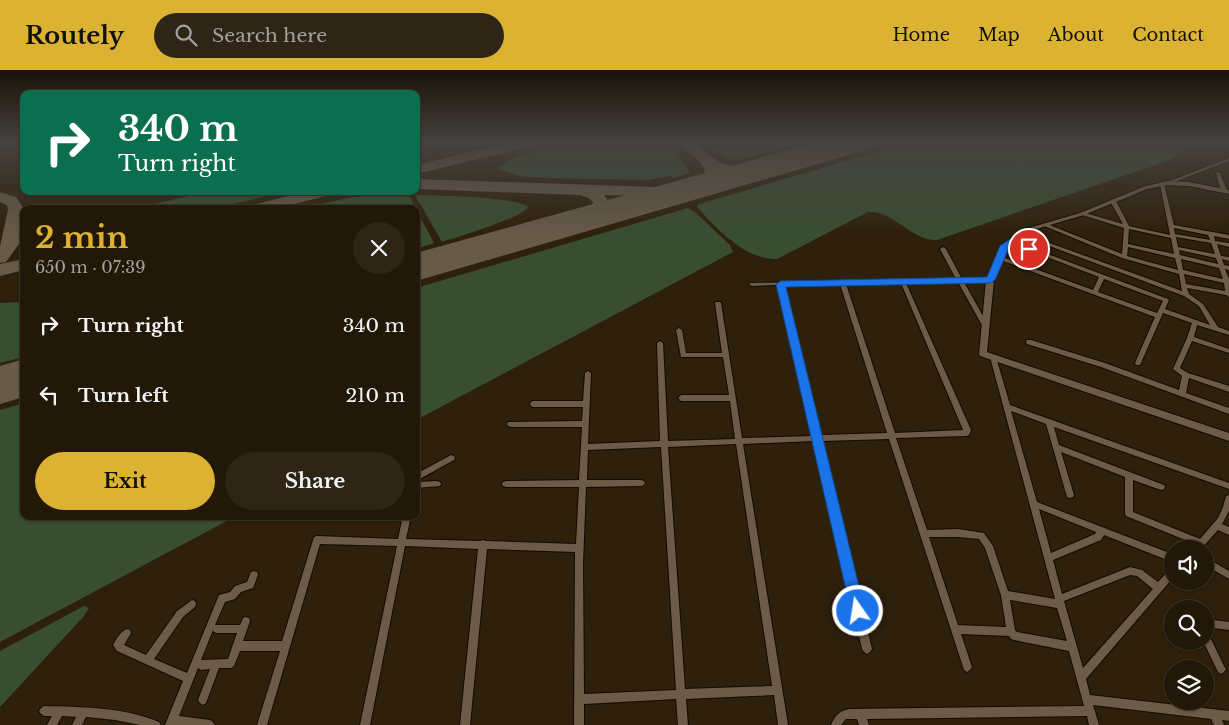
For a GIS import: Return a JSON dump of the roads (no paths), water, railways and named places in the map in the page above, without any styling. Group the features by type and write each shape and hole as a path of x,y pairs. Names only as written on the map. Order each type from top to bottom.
{"street":[{"path":"1192,173 1145,188 1082,214 1020,234 1005,246 990,280 983,354 1229,437"},
{"path":"1218,173 1226,191"},
{"path":"1164,183 1189,184 1226,191"},
{"path":"1164,183 1186,295"},
{"path":"1114,201 1127,227 1124,257"},
{"path":"1082,214 1127,227 1229,245"},
{"path":"1045,225 1124,257 1228,282"},
{"path":"1171,226 1229,237"},
{"path":"1184,285 1229,294 1228,282 1210,233"},
{"path":"1020,234 1186,295 1201,305 1216,329"},
{"path":"1010,242 1166,300 1138,363"},
{"path":"1125,245 1229,268"},
{"path":"1176,248 1229,259"},
{"path":"942,249 986,327"},
{"path":"1000,258 1095,292 1229,333"},
{"path":"1095,292 1102,276"},
{"path":"752,284 990,280"},
{"path":"842,282 967,667"},
{"path":"584,447 967,432 903,282"},
{"path":"781,284 867,649"},
{"path":"718,302 783,725"},
{"path":"1194,322 1190,338 1176,369 1186,375 1229,389"},
{"path":"680,330 683,355 726,355"},
{"path":"1190,338 1229,351"},
{"path":"1029,342 1103,365 1229,411"},
{"path":"660,343 664,444 683,725"},
{"path":"993,357 1094,725"},
{"path":"579,725 580,548 588,373"},
{"path":"1182,394 1186,375"},
{"path":"680,398 732,398"},
{"path":"533,404 586,404"},
{"path":"1007,407 1229,486"},
{"path":"1049,422 1070,495"},
{"path":"511,424 585,424"},
{"path":"1056,446 1161,488"},
{"path":"420,476 451,458"},
{"path":"1129,475 1129,514 1185,540"},
{"path":"506,484 583,485 641,483"},
{"path":"420,485 437,484"},
{"path":"1204,540 1217,526 1226,512 1229,498"},
{"path":"1034,504 1164,555"},
{"path":"365,725 400,541 406,520"},
{"path":"1217,526 1229,531"},
{"path":"1048,558 1098,537 1102,530"},
{"path":"924,534 958,533 981,536 989,546 1005,595 1011,632 1016,637 1073,647"},
{"path":"262,725 317,540 400,541 580,548"},
{"path":"465,725 483,544"},
{"path":"1214,566 1229,574"},
{"path":"1005,595 1060,602 1130,572 1139,573 1159,588"},
{"path":"210,725 171,722 222,598 232,596 238,589 250,585 254,575"},
{"path":"1081,678 1164,582"},
{"path":"148,660 180,614 192,604"},
{"path":"1214,624 1229,626"},
{"path":"201,665 231,663 245,625 217,629"},
{"path":"955,629 1011,632"},
{"path":"127,633 119,641 118,645 120,648 190,679"},
{"path":"238,646 286,646"},
{"path":"1212,650 1221,668"},
{"path":"203,700 216,665"},
{"path":"579,699 778,690"},
{"path":"1087,699 1229,716"},
{"path":"44,711 102,712 135,718 156,725"},
{"path":"836,725 840,716 846,713 1090,711"},
{"path":"52,725 59,712"},
{"path":"77,725 84,712"},
{"path":"861,714 864,725"},
{"path":"1214,714 1219,725"}]}
